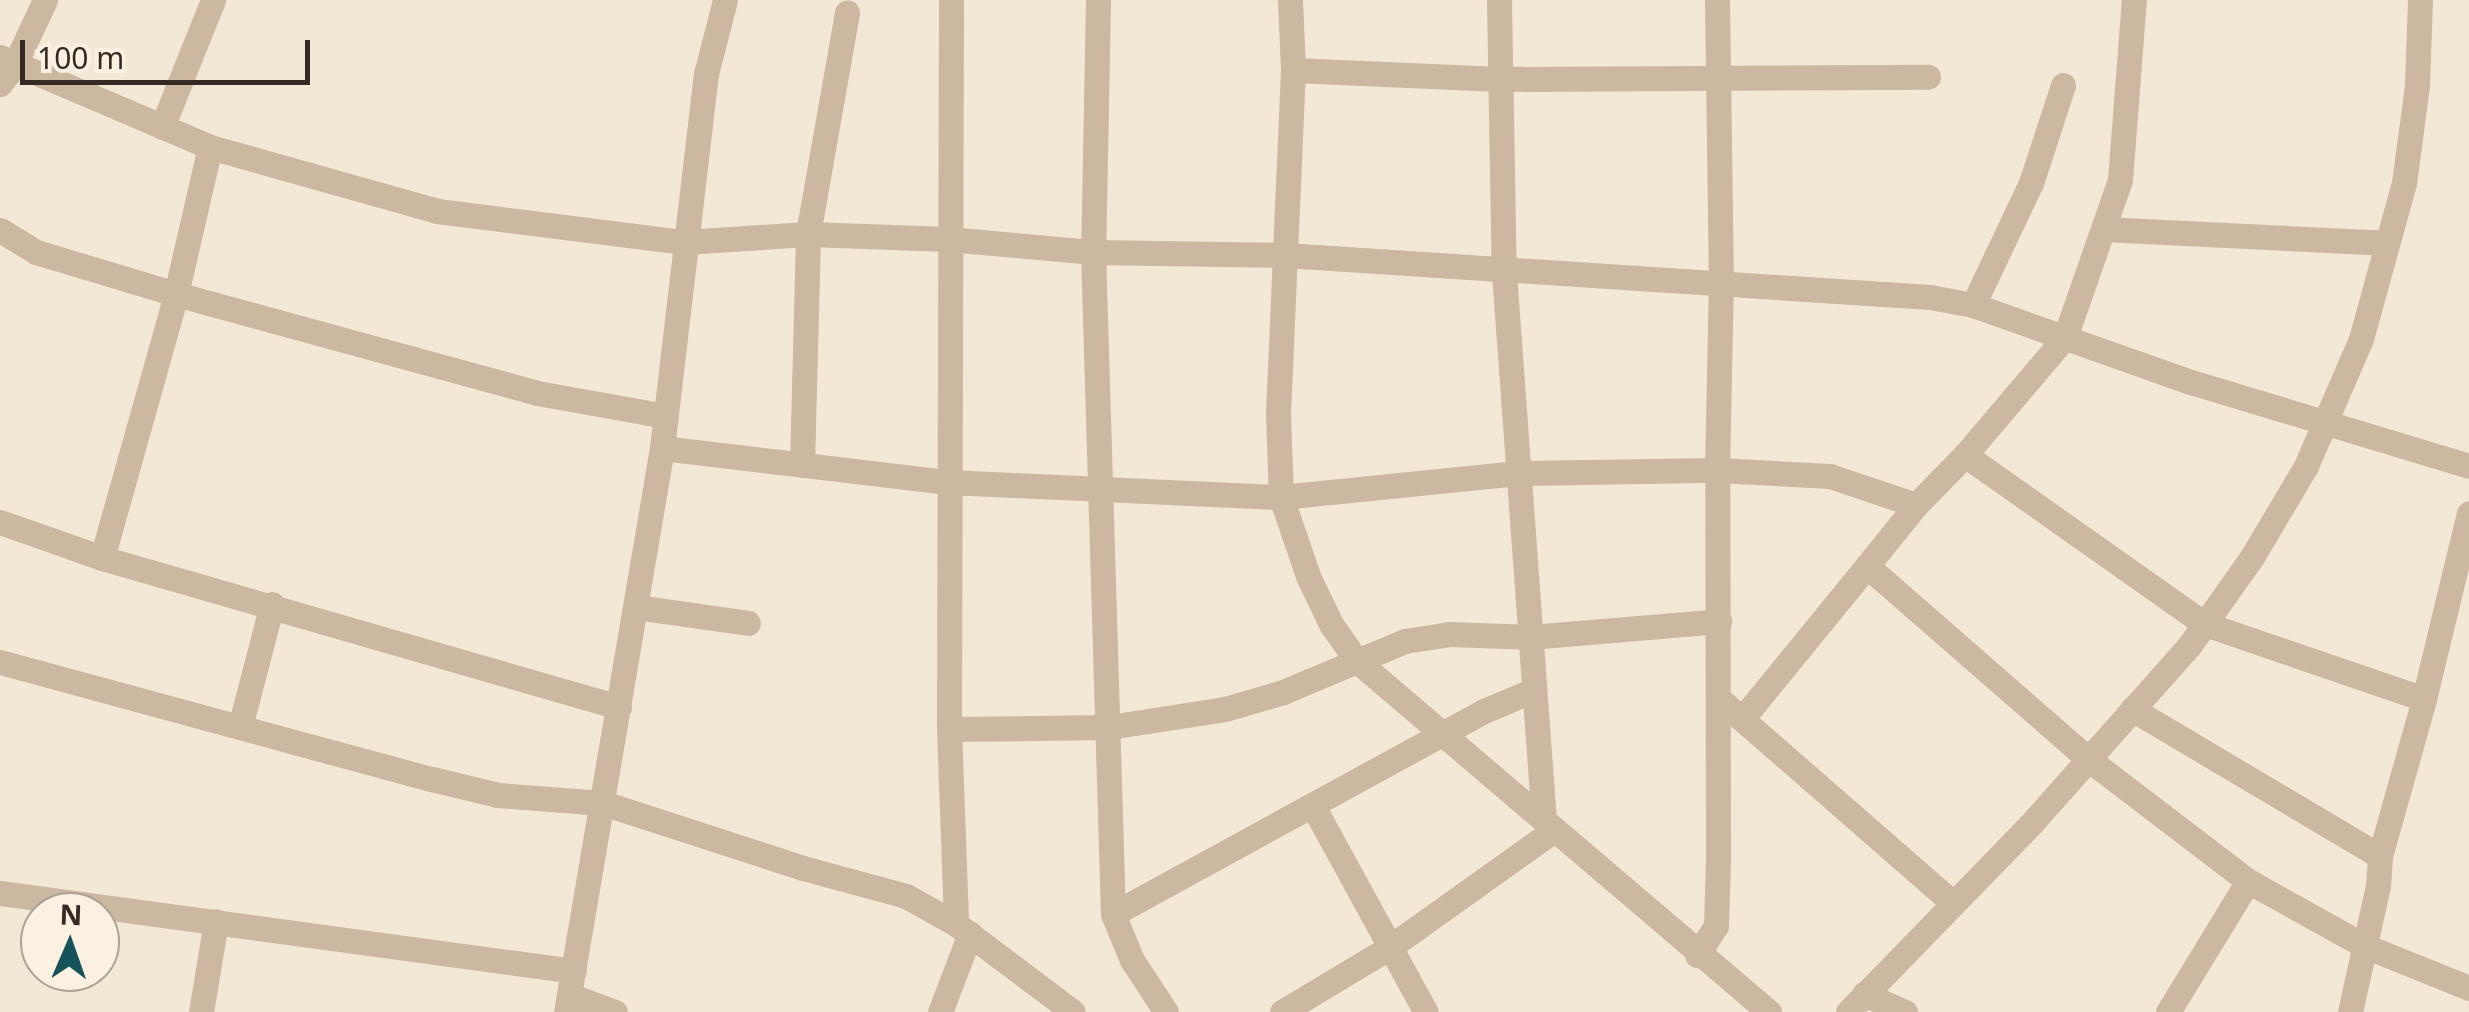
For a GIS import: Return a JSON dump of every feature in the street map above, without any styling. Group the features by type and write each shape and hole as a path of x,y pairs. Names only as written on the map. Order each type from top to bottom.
{"street":[{"path":"44,0 5,69 210,147 437,211 684,242 808,234 949,238 1093,252 1285,256 1722,286 1858,290 1973,305 2191,382 2469,466"},
{"path":"162,127 213,0"},
{"path":"570,993 662,448 706,74 725,0"},
{"path":"940,1012 963,929 949,729 951,0"},
{"path":"1098,0 1093,252 1112,914 1132,960 1166,1012"},
{"path":"1290,0 1293,70 1278,413 1281,497 1308,576 1331,624 1356,660 1697,955 1769,1012"},
{"path":"1499,0 1504,273 1534,690 1549,826"},
{"path":"1697,955 1716,926 1716,470 1722,286 1717,0"},
{"path":"1742,718 1916,505 2065,337 2120,180 2134,0"},
{"path":"1856,1003 2030,825 2205,624 2252,557 2328,424 2361,339 2404,184 2417,84 2420,0"},
{"path":"802,465 808,234 847,12"},
{"path":"1293,70 1500,79 1928,78"},
{"path":"1973,305 2031,183 2063,85"},
{"path":"102,558 176,294 210,147"},
{"path":"2103,228 2385,243"},
{"path":"0,230 36,252 176,294 538,393 666,416"},
{"path":"662,448 948,482 1102,492 1281,497 1518,472 1716,470 1830,476 1916,505"},
{"path":"1964,455 2205,624 2424,699"},
{"path":"2350,1012 2378,886 2380,856 2424,699 2469,512"},
{"path":"0,522 102,558 619,706"},
{"path":"1867,566 2086,758 2248,881 2365,946 2469,988"},
{"path":"240,727 272,604"},
{"path":"636,607 748,623"},
{"path":"949,729 1109,727 1224,708 1283,692 1405,641 1450,634 1530,637 1719,621"},
{"path":"0,662 498,795 603,803 803,868 906,896 963,929 1074,1012"},
{"path":"1112,914 1484,710 1534,690"},
{"path":"1719,698 1952,902"},
{"path":"2132,709 2380,856"},
{"path":"1313,806 1426,1012"},
{"path":"1282,1012 1390,947 1549,826"},
{"path":"2168,1012 2248,881"},
{"path":"0,892 216,922 570,993 615,1012"},
{"path":"201,1012 216,922"},
{"path":"1856,1003 1904,1012"}]}
